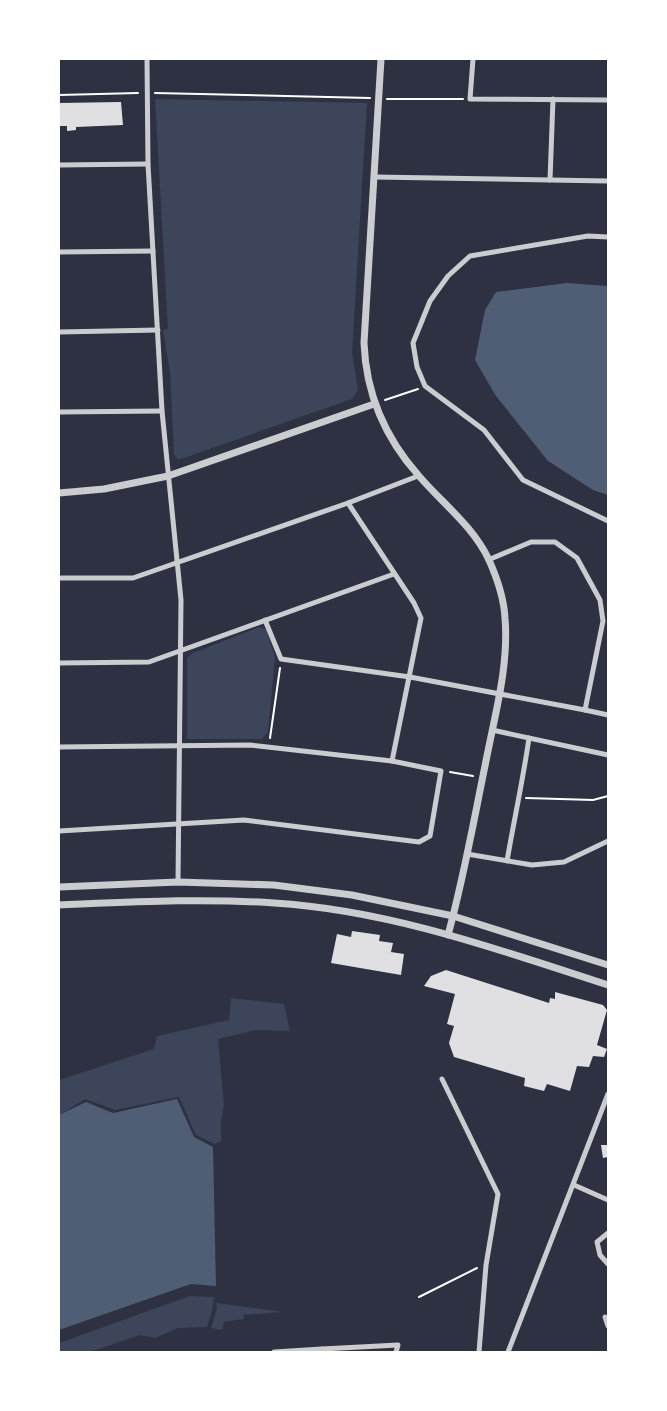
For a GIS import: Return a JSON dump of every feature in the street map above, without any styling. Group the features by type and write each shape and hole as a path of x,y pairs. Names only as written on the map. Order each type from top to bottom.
{"street":[{"path":"147,59 148,164 162,411 181,600 178,882"},
{"path":"381,59 364,343 365,370 374,404 392,440 418,476 472,533 488,560 500,592 505,618 504,663 499,694 468,854 448,935"},
{"path":"473,59 470,100 608,100"},
{"path":"550,180 553,100"},
{"path":"59,166 148,164"},
{"path":"375,177 608,181"},
{"path":"608,238 588,236 470,256 448,276 430,301 414,343 416,367 425,386 484,430 523,480 608,521"},
{"path":"59,252 153,251"},
{"path":"59,332 158,330"},
{"path":"59,493 104,489 168,476 374,404"},
{"path":"59,412 162,411"},
{"path":"59,578 133,578 348,503 418,476"},
{"path":"348,503 414,603 421,618 392,760"},
{"path":"488,560 531,542 555,542 578,558 600,600 603,620 585,710"},
{"path":"59,663 149,662 394,574"},
{"path":"265,620 281,659 410,677 608,715"},
{"path":"492,730 608,755"},
{"path":"507,861 520,798 529,738"},
{"path":"59,747 179,745 269,747 392,760 441,771 430,836 418,842 244,820 59,831"},
{"path":"468,854 532,865 564,862 608,841"},
{"path":"59,887 178,882 274,885 352,895 454,916 608,965"},
{"path":"59,905 180,900 276,903 354,913 448,935 608,985"},
{"path":"442,1079 498,1194 486,1265 479,1352"},
{"path":"508,1352 608,1094"},
{"path":"574,1185 608,1200"},
{"path":"608,1233 597,1242 600,1255 608,1264"},
{"path":"608,1318 605,1317 608,1326"},
{"path":"274,1352 322,1351 398,1344 396,1352"}],"path":[{"path":"59,95 148,93 470,100"},
{"path":"374,404 425,386"},
{"path":"269,747 281,659"},
{"path":"441,771 482,777"},
{"path":"520,798 593,800 608,796"},
{"path":"419,1297 471,1270 486,1265"}],"shaded area":[{"path":"155,99 367,103 352,353 358,390 352,399 178,460 174,455 170,372 163,330 168,329"},
{"path":"567,283 608,286 608,495 593,490 548,461 496,396 475,360 485,310 496,292"},
{"path":"259,627 266,629 275,657 268,732 262,739 187,739 187,658 193,653"},
{"path":"231,998 284,1004 290,1031 256,1030 218,1039 224,1105 221,1121 221,1141 215,1144 196,1135 179,1097 115,1110 85,1099 59,1115 59,1080 154,1049 157,1036 229,1020"},
{"path":"177,1099 194,1137 213,1147 216,1286 191,1284 59,1330 59,1115 86,1102 113,1113"},
{"path":"190,1296 214,1297 207,1327 178,1328 155,1338 140,1335 90,1352 59,1352 59,1343"},
{"path":"216,1303 283,1312 243,1315 244,1319 224,1322 222,1330 211,1328 217,1308"}],"building":[{"path":"121,102 123,125 76,127 76,130 67,131 67,126 59,126 59,103"},
{"path":"352,931 380,935 379,941 393,943 391,952 404,954 401,975 331,963 337,934 351,937"},
{"path":"446,970 549,1003 550,998 555,999 555,992 603,1005 607,1010 597,1045 607,1049 604,1057 593,1056 589,1067 577,1066 570,1091 547,1084 544,1091 524,1086 525,1078 454,1057 449,1043 454,1026 447,1024 455,994 424,986 431,976"},
{"path":"601,1145 608,1145 608,1157 603,1158"}]}
